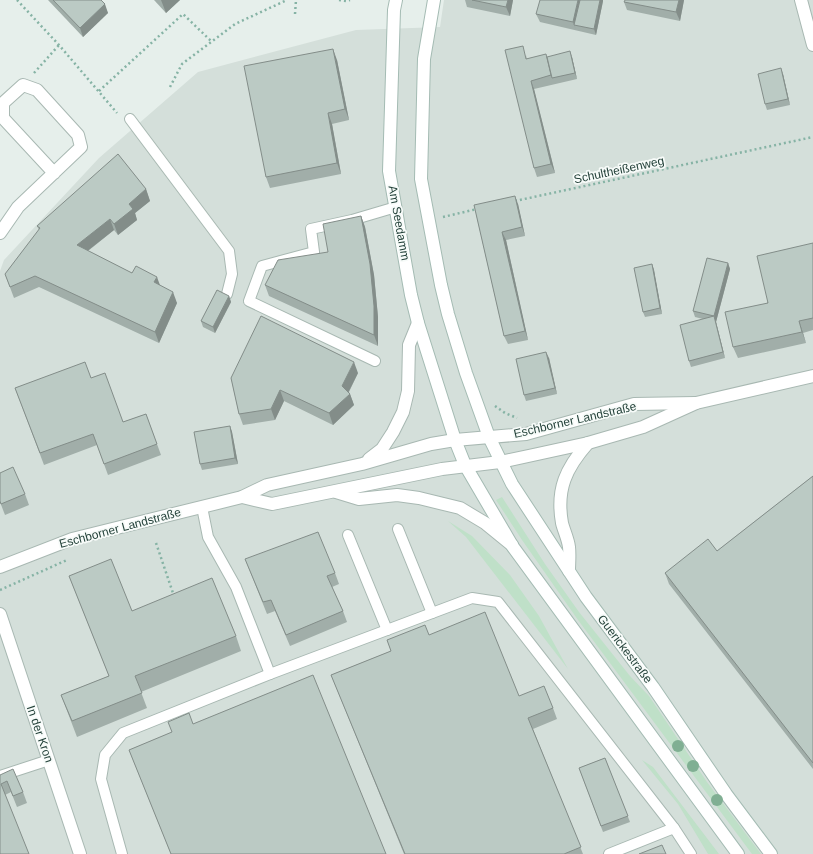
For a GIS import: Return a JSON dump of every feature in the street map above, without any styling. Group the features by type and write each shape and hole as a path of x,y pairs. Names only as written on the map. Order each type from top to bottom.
{"street":[{"name":"Am Seedamm","path":"396,0 391,93 390,171 411,295 418,323 455,440"},
{"path":"434,0 424,59 421,179 448,314 468,379 489,437"},
{"path":"801,0 813,45"},
{"path":"0,233 18,207 54,173 81,147 78,135 37,90 23,85 3,103 3,118 54,173"},
{"name":"Eschborner Landstraße","path":"362,464 382,448 393,432 403,412 408,391 409,345 418,323"},
{"name":"Eschborner Landstraße","path":"242,497 272,504 442,469 500,462 588,443 643,427 696,403 813,376"},
{"name":"Eschborner Landstraße","path":"0,567 72,539 242,497 267,485 362,464 431,444 455,440 526,434 634,404 696,403"},
{"name":"Guerickestraße","path":"489,437 512,484 586,597 653,687 726,794 770,854"},
{"path":"455,440 466,465 513,547 738,854"},
{"name":"Eschborner Landstraße","path":"569,571 569,546 562,525 559,505 561,488 569,468 588,443"},
{"name":"Eschborner Landstraße","path":"333,492 359,499 396,495 419,498 460,508 485,523 513,547"},
{"name":"In der Kron","path":"0,614 80,854"}],"lane":[{"path":"126,118 229,251 232,274 227,294"},
{"path":"375,361 248,302 262,266 314,252 311,229 352,220 396,207"},
{"path":"202,506 208,536 236,587 270,674"},
{"path":"398,529 432,613"},
{"path":"348,536 387,630"},
{"path":"122,854 101,778 105,755 123,733 270,674 472,598 498,602 674,828 690,854"},
{"path":"0,776 49,760"},
{"path":"609,854 674,828"}],"path":[{"path":"17,0 99,91 126,118"},
{"path":"170,87 182,64 235,24 287,0"},
{"path":"295,14 296,0"},
{"path":"339,0 350,0"},
{"path":"99,91 183,14 211,42"},
{"path":"23,85 59,46"},
{"name":"Schultheißenweg","path":"510,202 813,137"},
{"path":"429,221 479,209"},
{"path":"490,402 504,413 520,419"},
{"path":"156,543 176,602"},
{"path":"0,590 70,559"}],"shaded area":[{"path":"444,0 813,0 813,854 0,854 0,271 4,260 99,158 198,72 356,30 440,27"}],"green space":[{"path":"502,497 545,564 579,612 630,676 649,696 707,782 761,854 752,854 578,620 496,500"},
{"path":"448,521 472,536 510,575 539,616 568,669 466,537"},
{"path":"642,760 653,767 719,854 708,854 678,804"}],"building":[{"path":"53,0 101,0 105,4 80,28"},
{"path":"472,0 508,0 506,7"},
{"path":"540,0 578,0 573,22 536,14"},
{"path":"580,0 600,0 594,29 574,25"},
{"path":"625,0 679,0 676,12 624,2"},
{"path":"523,46 526,59 546,54 551,75 531,81 551,164 534,168 505,50"},
{"path":"333,49 345,109 328,113 337,163 266,177 244,66"},
{"path":"570,51 575,73 552,78 547,57"},
{"path":"781,68 788,99 765,104 758,74"},
{"path":"118,154 146,189 129,204 133,209 114,224 110,219 77,245 132,273 136,266 157,277 154,282 173,292 155,332 35,276 10,287 5,274 40,228 37,226"},
{"path":"515,196 522,227 502,232 525,331 504,336 474,205"},
{"path":"361,216 370,264 374,306 374,335 265,285 278,260 328,252 323,224"},
{"path":"813,243 813,318 799,321 802,332 733,347 725,312 768,303 757,256"},
{"path":"707,258 728,263 714,316 693,311"},
{"path":"652,264 660,308 643,312 634,268"},
{"path":"217,290 229,296 213,327 201,321"},
{"path":"261,316 354,362 342,386 350,394 329,413 280,390 271,409 239,414 231,378"},
{"path":"714,316 723,352 689,361 680,325"},
{"path":"546,352 555,388 524,395 516,359"},
{"path":"85,362 91,378 105,373 123,422 146,414 157,444 104,464 93,434 40,453 15,388"},
{"path":"230,426 235,458 200,464 194,432"},
{"path":"13,467 25,494 1,504 0,473"},
{"path":"813,476 813,763 665,573 708,539 717,551"},
{"path":"318,532 335,573 327,576 343,611 286,635 271,600 263,602 245,559"},
{"path":"111,559 132,611 212,578 236,636 135,676 142,693 72,721 61,695 109,676 69,576"},
{"path":"485,612 519,696 544,686 553,708 528,718 581,847 564,854 405,854 331,675 391,651 387,640 425,625 429,635"},
{"path":"313,675 386,854 171,854 129,750 172,732 168,722 189,713 193,724"},
{"path":"605,758 628,816 601,826 579,768"},
{"path":"13,769 23,792 13,796 7,781 1,784 29,854 0,854 0,775"},
{"path":"662,845 666,854 639,854"}]}
